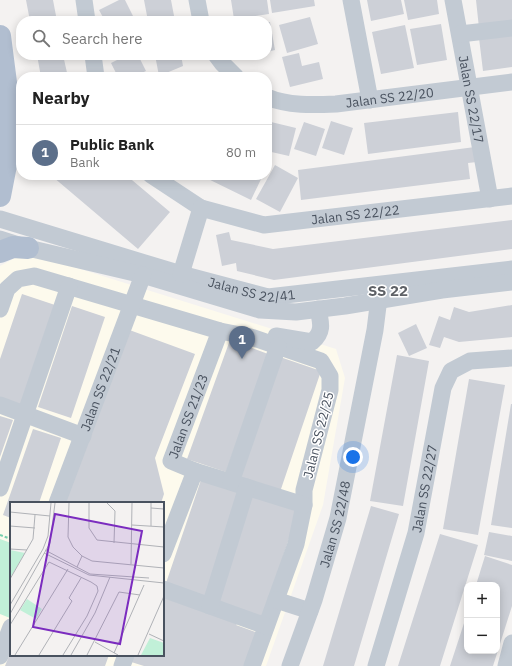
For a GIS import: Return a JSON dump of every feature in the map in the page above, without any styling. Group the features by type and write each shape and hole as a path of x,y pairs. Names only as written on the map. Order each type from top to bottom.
{"main road":[{"path":"0,36 10,114 8,155 0,196"},
{"path":"0,252 13,248 28,248"}],"street":[{"path":"84,0 86,16"},
{"path":"197,0 199,16"},
{"path":"352,0 370,100"},
{"name":"Jalan SS 22/17","path":"453,0 490,199"},
{"path":"460,34 512,28"},
{"path":"93,60 95,72"},
{"path":"220,60 231,72"},
{"name":"Jalan SS 22/20","path":"272,98 287,103 312,105 336,104 512,82"},
{"name":"Jalan SS 22/22","path":"159,180 201,208 264,225 512,196"},
{"path":"181,274 201,208"},
{"name":"Jalan SS 22/41","path":"0,220 181,274 268,297 380,292 512,269"},
{"name":"Jalan SS 22/41","path":"0,239 28,248 143,275 260,310 296,312 345,306 380,292 412,295 512,282"},
{"name":"Jalan SS 22/21","path":"58,502 143,275"},
{"name":"Jalan SS 22/25","path":"0,309 7,289 18,279 34,276 220,331 251,337 321,361 330,376 330,390 304,490 304,505 296,544 252,666"},
{"path":"0,488 69,286"},
{"name":"Jalan SS 22/48","path":"290,666 310,611 338,518 375,330 380,292"},
{"path":"345,306 361,313 369,320 375,330 391,309 412,295"},
{"path":"251,337 256,334 268,334 312,342 318,337 321,331 321,322 318,309"},
{"name":"Jalan SS 21/23","path":"164,551 194,471 171,461 220,331"},
{"path":"230,482 278,346"},
{"name":"Jalan SS 22/27","path":"376,666 416,533 443,388 452,371 470,361 512,358"},
{"path":"0,405 83,436"},
{"path":"194,471 304,505"},
{"path":"210,606 247,487"},
{"path":"164,589 266,626"},
{"path":"276,600 310,611"},
{"path":"0,656 10,630"},
{"path":"506,666 512,643"},
{"path":"122,666 126,656"}],"path":[{"path":"0,535 10,539"}],"shaded area":[{"path":"26,252 336,349 345,378 323,505 266,666 0,666 0,266"}],"green space":[{"path":"0,539 10,543 10,618 0,614"}],"building":[{"path":"26,0 53,0 56,16 29,16"},
{"path":"119,0 125,0 133,16 102,16 99,10"},
{"path":"144,0 171,0 174,16 147,16"},
{"path":"231,0 267,0 269,14 255,16 234,16"},
{"path":"270,0 314,0 315,6 272,13"},
{"path":"367,0 401,0 404,14 371,21"},
{"path":"404,0 437,0 439,14 408,20"},
{"path":"476,0 512,0 512,24 479,28"},
{"path":"310,17 318,44 287,53 279,25"},
{"path":"441,24 447,60 417,65 410,29"},
{"path":"405,25 414,68 381,74 372,32"},
{"path":"272,33 275,50 272,51"},
{"path":"512,34 512,67 483,71 479,38"},
{"path":"299,53 302,66 319,62 323,79 290,87 282,57"},
{"path":"38,60 64,60 67,72 40,72"},
{"path":"117,60 140,60 146,71 116,72 111,63"},
{"path":"156,60 182,60 183,66 169,72 158,72"},
{"path":"458,112 461,142 368,154 364,123"},
{"path":"331,121 353,128 344,155 322,148"},
{"path":"272,122 296,128 289,156 272,152"},
{"path":"304,122 325,129 316,156 294,149"},
{"path":"475,147 477,162 468,163 470,179 301,200 298,170"},
{"path":"275,165 298,178 280,212 256,199 267,180 272,180 272,170"},
{"path":"57,180 132,180 170,212 138,249"},
{"path":"210,180 261,180 251,200"},
{"path":"512,220 512,249 274,280 237,271 236,263 222,266 216,235 229,232 231,240 273,249"},
{"path":"22,294 55,305 21,406 0,399 0,359"},
{"path":"512,305 512,337 459,342 444,337 440,348 429,345 439,316 450,320 454,307 469,312"},
{"path":"72,306 105,317 71,418 38,407"},
{"path":"416,324 427,348 409,356 398,333"},
{"path":"124,328 195,354 155,458 164,494 161,502 63,502"},
{"path":"230,340 268,354 226,472 187,459"},
{"path":"397,355 429,361 403,506 370,501"},
{"path":"280,357 321,371 280,492 238,478"},
{"path":"469,379 505,385 478,535 443,529"},
{"path":"512,404 512,528 491,525"},
{"path":"0,416 13,420 0,457"},
{"path":"33,429 61,438 39,502 10,502 10,518 3,515"},
{"path":"202,477 242,490 204,599 165,586"},
{"path":"251,494 299,509 262,619 215,603"},
{"path":"371,506 399,514 354,666 323,666"},
{"path":"489,532 512,536 512,561 484,555"},
{"path":"440,534 478,545 466,582 464,582 464,590 440,666 398,666"},
{"path":"485,556 512,565 512,606 500,644 500,582 477,582"},
{"path":"164,596 258,633 247,666 144,666 128,661 130,656 164,656"},
{"path":"464,623 464,654 497,654 493,666 450,666"},
{"path":"10,654 10,656 109,656 105,666 5,666"}],"place":[{"name":"Public Bank","path":"242,359"}],"district":[{"name":"SS 22","path":"388,291"}]}
